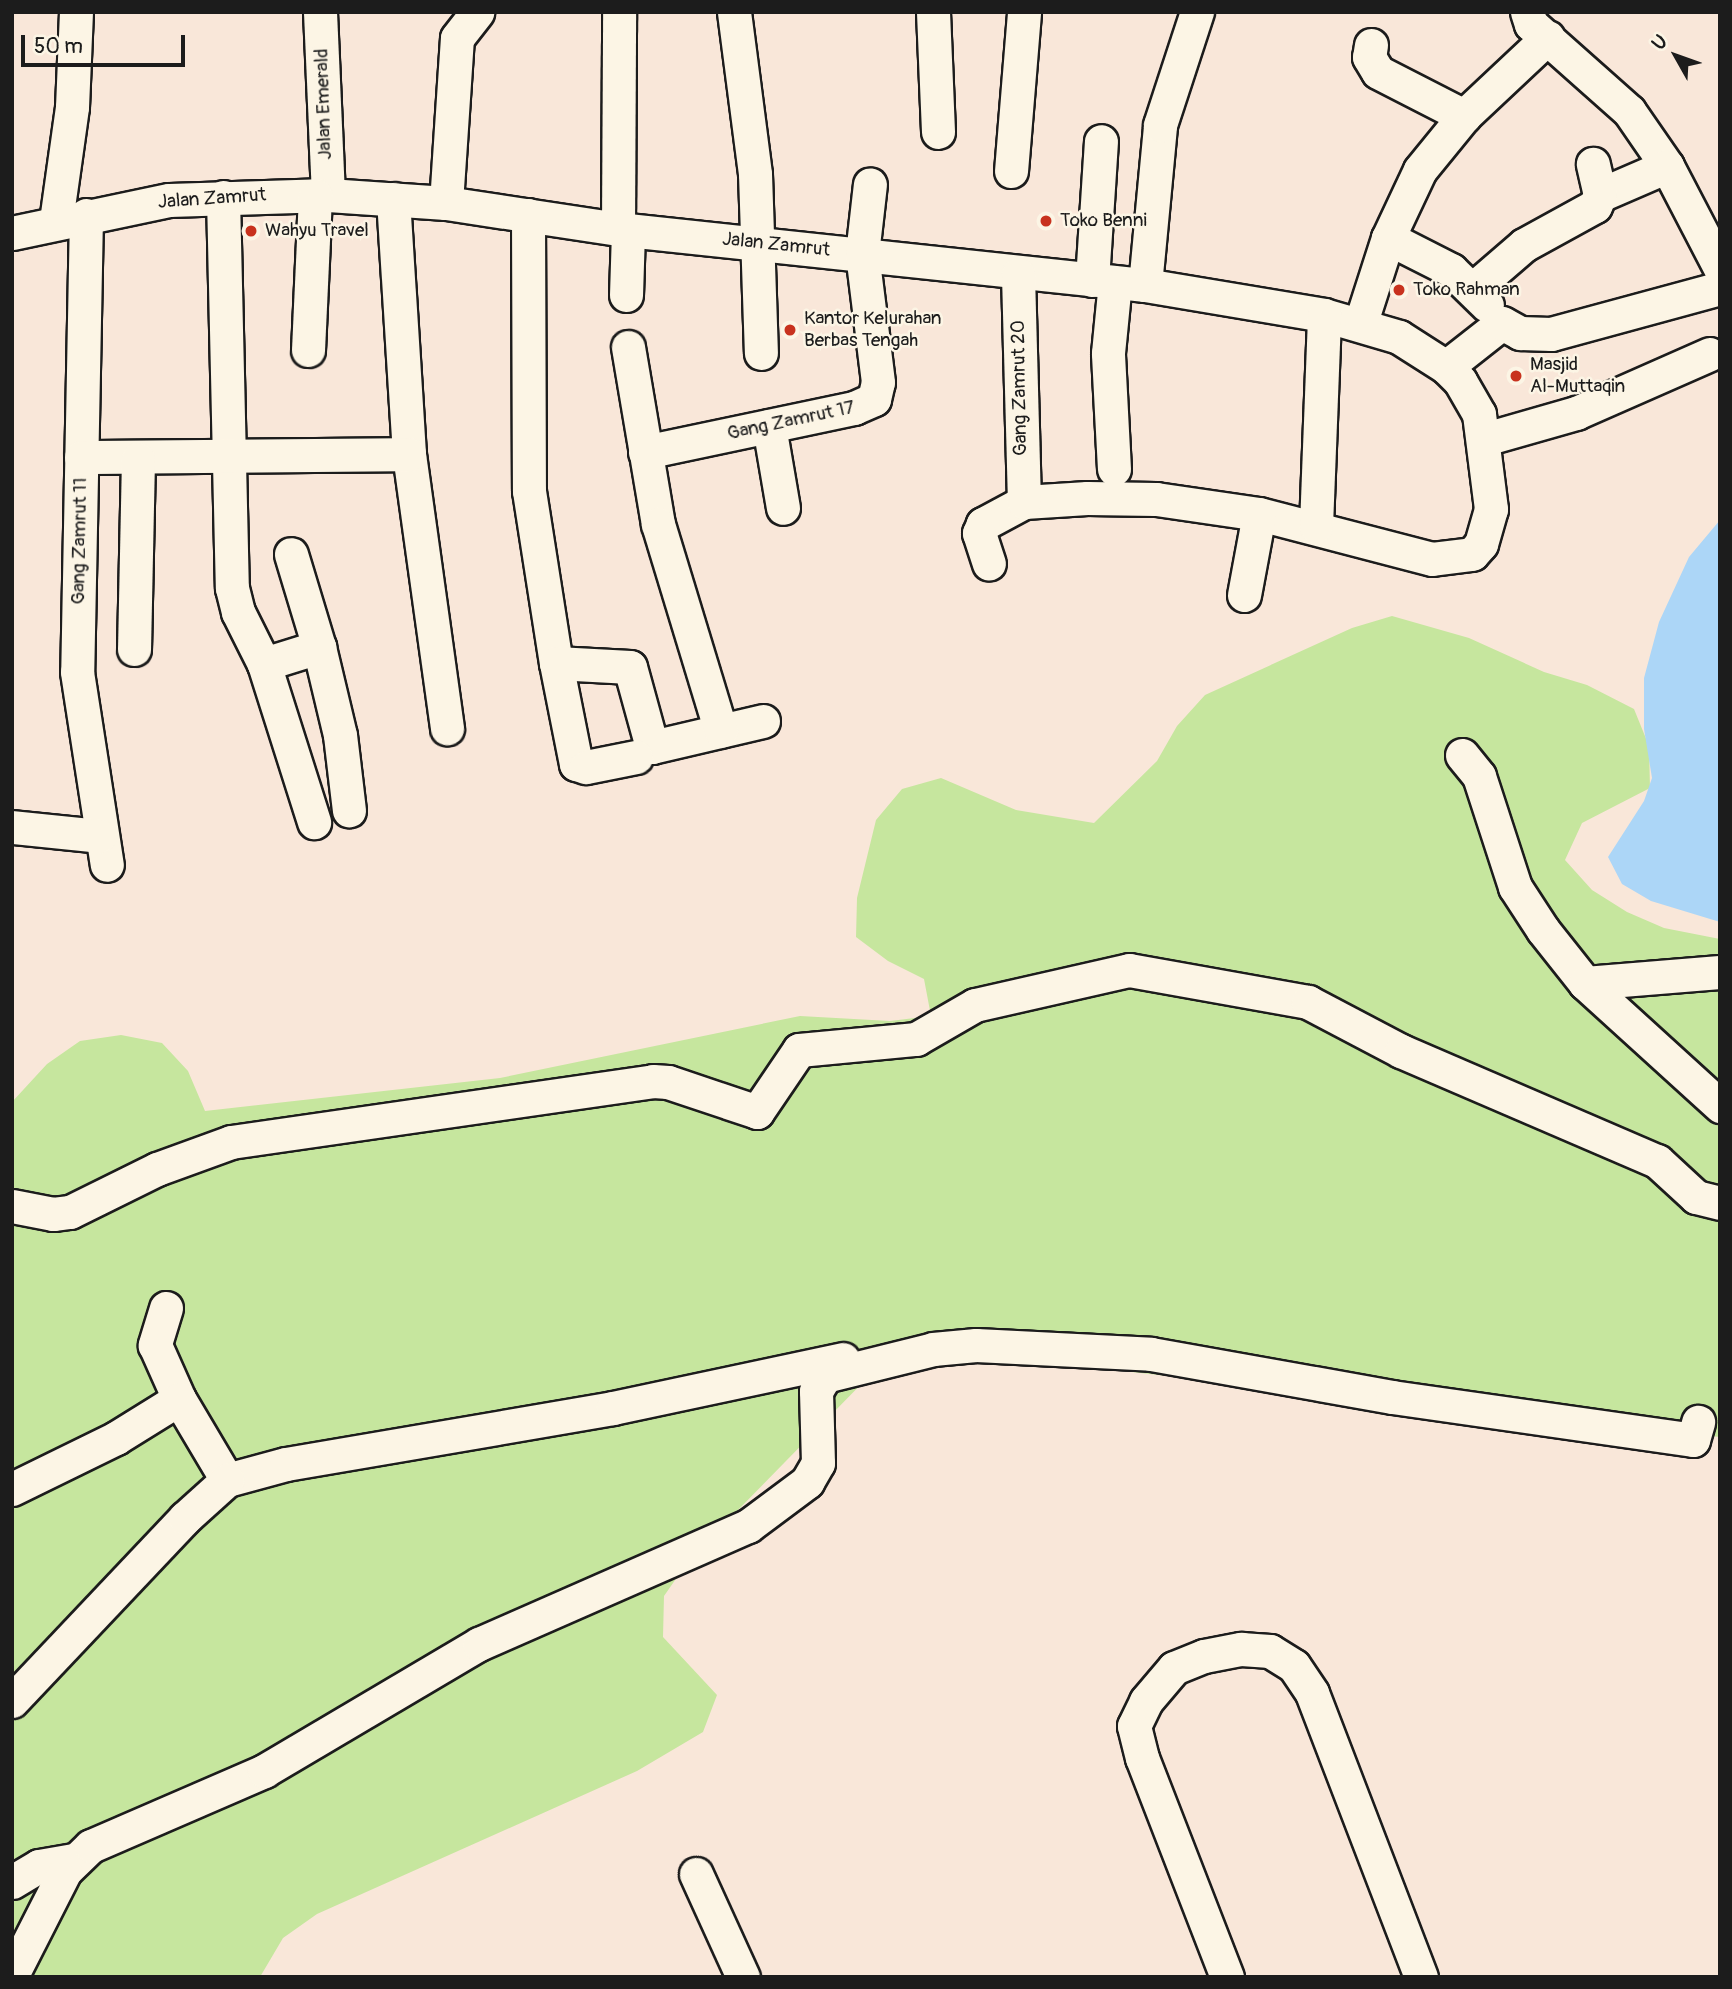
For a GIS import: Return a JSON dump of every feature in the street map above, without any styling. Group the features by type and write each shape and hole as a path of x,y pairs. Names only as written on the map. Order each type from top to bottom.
{"street":[{"name":"Gang Zamrut 11","path":"12,827 103,851 77,672 81,457 71,218 76,12"},
{"name":"Jalan Emerald","path":"308,350 321,195 320,12"},
{"path":"446,203 457,38 477,12"},
{"path":"619,12 626,295"},
{"path":"734,12 754,160 761,353"},
{"path":"933,12 938,132"},
{"path":"1011,171 1024,12"},
{"path":"1114,469 1108,353 1117,283 1160,125 1197,12"},
{"path":"1361,323 1388,238 1420,170 1538,24 1629,111 1667,166 1720,268"},
{"path":"1371,45 1369,57 1378,72 1464,116"},
{"path":"1101,141 1117,283"},
{"path":"1473,289 1524,245 1590,211 1597,180 1667,166"},
{"path":"862,254 870,184"},
{"name":"Jalan Zamrut","path":"12,233 71,218 169,200 321,195 393,199 446,203 623,230 1117,283 1361,323 1399,337 1447,367 1472,400 1485,439 1491,509 1481,544 1472,554 1432,559 1316,526"},
{"path":"223,197 232,588 238,612 264,664 314,822"},
{"path":"393,199 409,454 447,728"},
{"path":"528,215 529,491 556,663 576,764 586,767 636,757"},
{"path":"1388,238 1436,260 1473,289 1502,323 1520,333 1551,334 1720,288"},
{"name":"Gang Zamrut 17","path":"645,452 854,408 874,399 878,382 862,254"},
{"name":"Gang Zamrut 20","path":"1018,274 1024,502"},
{"path":"989,563 980,529 1024,502 1156,499 1259,514 1316,526 1325,315"},
{"path":"1447,367 1502,323"},
{"path":"628,347 658,524 721,731"},
{"path":"1485,439 1576,413 1710,354"},
{"path":"769,426 783,509"},
{"path":"81,457 409,454"},
{"path":"134,649 138,458"},
{"path":"1244,595 1259,514"},
{"path":"291,554 319,647 340,735 349,810"},
{"path":"264,664 319,647"},
{"path":"556,663 630,667 652,747 763,721"},
{"path":"1462,755 1479,776 1515,887 1584,983 1720,1106"},
{"path":"12,1206 53,1214 70,1212 157,1170 231,1142 653,1081 668,1082 736,1108 757,1112 765,1104 799,1050 916,1039 975,1005 1129,970 1308,1002 1401,1051 1657,1161 1696,1196 1720,1203"},
{"path":"1584,983 1720,972"},
{"path":"166,1308 155,1345 179,1399 227,1480"},
{"path":"12,1702 185,1518 227,1480 286,1464 613,1408 803,1382 933,1349 976,1345 1151,1354 1392,1397 1693,1440 1709,1424"},
{"path":"12,1882 39,1866 73,1860 121,1830 264,1772 479,1644 748,1525 815,1473 803,1382"},
{"path":"12,1489 116,1438 179,1399"},
{"path":"1227,1977 1142,1758 1134,1726 1146,1701 1174,1668 1204,1656 1241,1649 1270,1651 1286,1661 1312,1693 1421,1977"},
{"path":"12,1975 73,1860"},
{"path":"696,1874 743,1977"}],"green space":[{"path":"1392,616 1469,638 1544,672 1587,685 1634,709 1649,746 1650,788 1582,823 1565,860 1592,890 1627,912 1664,928 1720,939 1720,1437 986,1356 875,1370 689,1560 664,1596 663,1637 717,1695 703,1732 637,1771 317,1914 283,1938 260,1977 12,1977 12,1102 47,1064 80,1041 121,1035 162,1043 188,1071 205,1111 500,1078 800,1016 890,1021 931,1016 924,979 888,961 856,937 857,898 876,820 902,789 941,778 1016,810 1094,823 1157,761 1177,726 1205,695 1352,628"}],"water":[{"path":"1720,520 1720,922 1651,901 1622,884 1608,857 1644,801 1652,778 1644,729 1644,678 1659,622 1689,557"}],"place":[{"name":"Toko Benni","path":"1046,221"},
{"name":"Wahyu Travel","path":"251,231"},
{"name":"Toko Rahman","path":"1399,290"},
{"name":"Kantor Kelurahan Berbas Tengah","path":"790,330"},
{"name":"Masjid Al-Muttaqin","path":"1516,376"}]}
